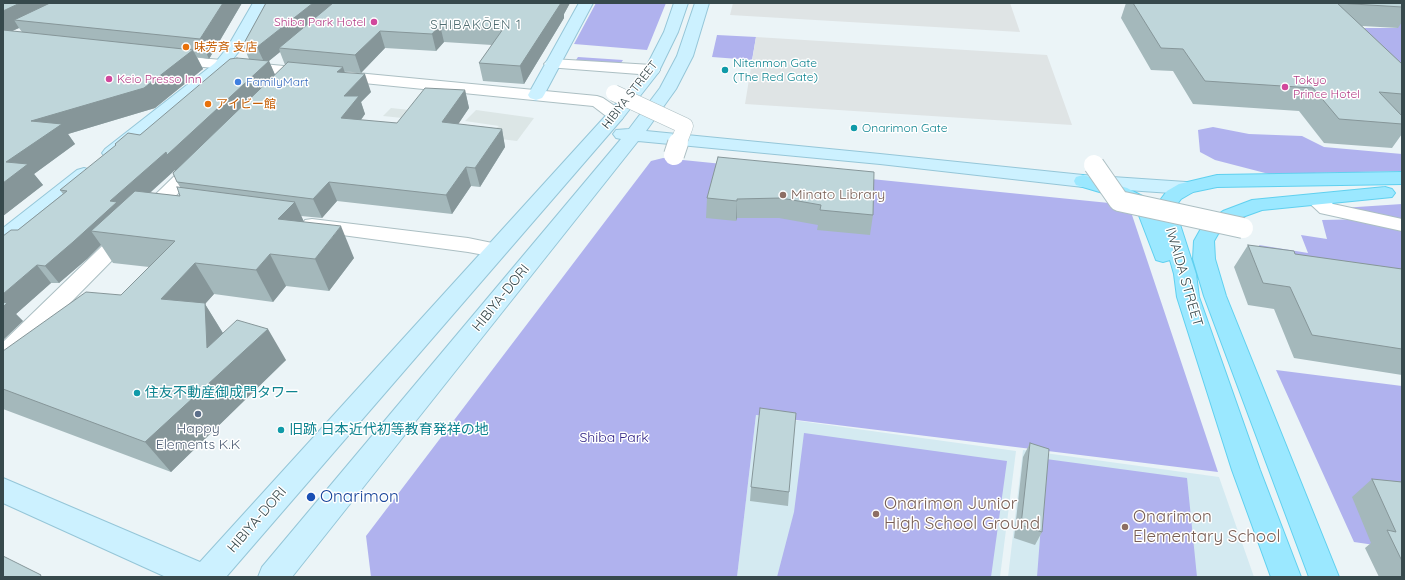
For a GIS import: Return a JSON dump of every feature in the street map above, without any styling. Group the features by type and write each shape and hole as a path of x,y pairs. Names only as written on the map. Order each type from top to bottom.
{"main road":[{"path":"3,238 220,66 233,50 260,3"},
{"path":"536,95 586,3"},
{"name":"HIBIYA STREET","path":"594,140 652,70 671,32 682,3"},
{"name":"HIBIYA-DORI","path":"273,577 634,135 668,89 685,56 702,3"},
{"path":"616,114 634,135"},
{"path":"594,140 614,134 634,135 880,159 1088,173 1186,188 1212,194 1358,195"},
{"name":"HIBIYA-DORI","path":"207,577 594,140"},
{"path":"1088,173 1139,202 1147,211 1169,273 1188,297"},
{"name":"IWAIDA STREET","path":"1286,577 1246,470 1188,297 1185,274 1166,215 1168,203 1174,195 1186,188 1218,181 1402,178"},
{"path":"1186,188 1204,259"},
{"name":"IWAIDA STREET","path":"1324,577 1215,296 1204,259 1204,241 1210,230 1230,215 1259,204 1358,195 1402,193"},
{"path":"5,494 199,577"}],"street":[{"path":"151,58 270,70 289,64 536,95 597,101 616,114"},
{"path":"273,90 289,64"},
{"path":"552,64 652,70"},
{"path":"614,93 685,126 674,154"},
{"path":"3,357 211,150"},
{"path":"1088,173 1118,201 1243,228"},
{"path":"1316,200 1327,209 1402,225"},
{"path":"156,205 179,208"},
{"path":"296,223 468,245 495,250"}],"shaded area":[{"path":"733,3 1010,3 1020,32 730,15"},
{"path":"756,37 1047,55 1072,125 745,104"},
{"path":"391,108 419,111 412,119 383,116"},
{"path":"476,110 534,118 517,141 484,137 499,126 465,121"},
{"name":"Onarimon Junior High School Ground","path":"756,415 1016,451 1000,577 737,577"},
{"name":"Onarimon Elementary School","path":"1023,450 1219,477 1254,577 1008,577"}],"green space":[{"path":"596,3 666,3 647,50 574,44"},
{"path":"1402,17 1402,96 1337,28 1397,28"},
{"path":"717,35 756,37 752,60 712,57"},
{"path":"578,57 623,60 621,63 576,60"},
{"path":"1213,127 1249,134 1302,136 1324,147 1402,154 1402,171 1269,174 1215,160 1200,152 1198,130"},
{"name":"Shiba Park","path":"663,158 1119,204 1131,212 1218,472 756,415 737,577 371,577 366,536 651,161"},
{"path":"1402,204 1402,275 1268,269 1259,245 1308,253 1301,235 1327,239 1322,220 1368,219 1327,209"},
{"path":"1276,370 1402,386 1402,549 1354,542"},
{"name":"Onarimon Junior High School Ground","path":"804,433 1007,461 991,577 777,577 794,512"},
{"name":"Onarimon Elementary School","path":"1046,459 1187,478 1197,577 1037,577"}],"building":[{"path":"3,3 20,3 3,11"},
{"path":"50,3 223,3 200,39 14,20"},
{"path":"266,3 313,3 257,47 243,45"},
{"path":"333,3 561,3 520,66 479,63 503,29 440,25 432,34 380,31 355,55 279,48"},
{"name":"Tokyo Prince Hotel","path":"1133,3 1337,3 1402,64 1402,94 1379,92 1402,116 1402,124 1339,119 1313,88 1205,81 1183,49 1161,48"},
{"path":"1337,3 1402,3 1402,7"},
{"path":"3,30 193,50 144,88 31,121 62,124 6,162 28,164 3,183"},
{"path":"237,58 269,61 167,155 166,152 110,201 117,202 73,242 45,266 37,265 3,294 3,236 11,230 18,230 67,191 60,190 116,145 115,144 128,133 140,135 230,59"},
{"path":"288,62 343,67 337,72 365,74 344,96 359,96 341,118 397,123 425,88 465,90 442,122 502,129 475,168 466,167 446,195 329,182 313,199 177,182 173,173"},
{"path":"718,157 874,172 873,215 820,210 821,205 781,198 737,199 737,201 707,198"},
{"path":"177,187 295,202 278,219 341,226 315,259 270,254 256,270 195,263 161,299 205,303 207,348 237,320 268,329 145,442 3,389 3,351 86,292 121,295 175,241 91,231 135,191 180,196"},
{"path":"1248,245 1294,251 1295,254 1402,269 1402,349 1312,335 1290,287 1263,283"},
{"path":"760,408 796,413 789,492 751,487"},
{"path":"1030,443 1049,449 1042,532 1021,525"},
{"path":"1372,479 1402,482 1402,561 1387,530 1396,532"},
{"path":"3,556 41,575 40,577 3,577"}],"place":[{"name":"Shiba Park Hotel","path":"374,22"},
{"name":"味芳斉 支店","path":"186,47"},
{"name":"Nitenmon Gate (The Red Gate)","path":"725,70"},
{"name":"Keio Presso Inn","path":"109,79"},
{"name":"FamilyMart","path":"238,82"},
{"name":"Tokyo Prince Hotel","path":"1285,87"},
{"name":"アイビー館","path":"208,104"},
{"name":"Onarimon Gate","path":"854,128"},
{"name":"Minato Library","path":"783,195"},
{"name":"住友不動産御成門タワー","path":"137,393"},
{"name":"Happy Elements K.K","path":"198,414"},
{"name":"旧跡 日本近代初等教育発祥の地","path":"281,430"},
{"name":"Onarimon","path":"311,497"},
{"name":"Onarimon Junior High School Ground","path":"876,514"},
{"name":"Onarimon Elementary School","path":"1125,527"}],"district":[{"name":"SHIBAKŌEN 1","path":"476,25"}]}
